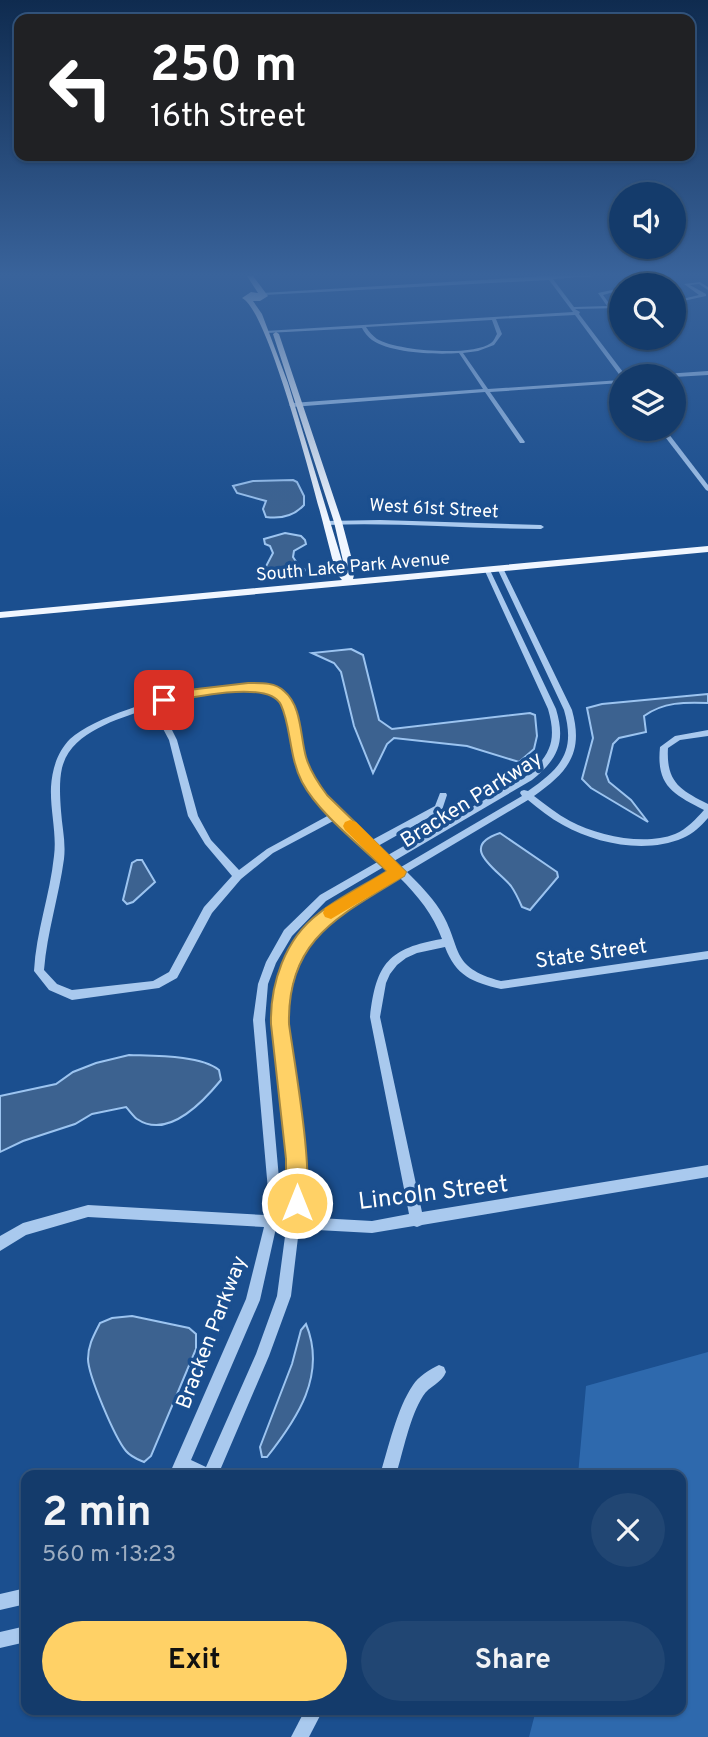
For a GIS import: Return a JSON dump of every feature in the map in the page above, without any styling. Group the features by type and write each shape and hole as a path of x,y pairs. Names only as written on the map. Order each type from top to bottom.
{"main road":[{"path":"278,357 340,573 348,581 351,571 338,522 301,404 282,357"},
{"name":"South Lake Park Avenue","path":"0,615 708,549"}],"street":[{"path":"464,357 522,442"},
{"path":"686,375 708,373"},
{"path":"291,405 609,382"},
{"path":"671,441 708,489"},
{"name":"West 61st Street","path":"326,523 396,520 484,528 541,527"},
{"name":"Bracken Parkway","path":"210,1470 262,1356 284,1296 295,1223 298,1174 280,1005 285,976 301,944 323,919 528,796 561,769 569,755 573,737 568,710 500,568"},
{"name":"Bracken Parkway","path":"180,1469 253,1300 265,1258 272,1221 274,1168 259,1020 267,973 281,942 304,914 323,898 547,765 555,745 558,726 487,569"},
{"path":"518,635 531,634"},
{"path":"338,814 270,851 238,876 208,909 173,975 155,985 72,995 53,987 39,971 40,944 57,874 60,848 54,777 58,760 68,746 82,735 109,721 180,695 248,687 265,687 279,692 288,704 300,758 309,782 321,799 338,814 371,845 432,906 442,923 448,942 423,946 405,953 388,967 377,988 375,1017 417,1221"},
{"path":"148,705 165,724 173,740 193,816 208,842 238,876"},
{"path":"515,786 568,824 595,836 622,842 677,837 693,828 708,810 675,791 667,779 662,761 664,747 678,738 708,733"},
{"path":"371,845 439,808 443,795"},
{"name":"State Street","path":"448,942 456,962 467,974 480,982 501,985 708,955"},
{"name":"Lincoln Street","path":"0,1244 23,1229 88,1211 372,1227 708,1171"},
{"path":"390,1470 409,1407 419,1388 439,1372"},
{"path":"0,1602 21,1597"},
{"path":"0,1640 21,1635"},
{"path":"300,1737 311,1715"}],"shaded area":[{"path":"253,481 297,482 304,496 304,505 292,514 277,518 266,517 263,509 266,501 237,493 233,486"},
{"path":"285,533 301,536 305,540 306,544 294,551 293,557 299,566 306,570 284,577 262,574 273,553 264,539"},
{"path":"351,649 363,655 379,720 392,729 530,713 535,715 537,736 534,749 519,762 467,746 394,738 387,744 373,773 354,726 341,672 334,663 312,653"},
{"path":"708,694 708,703 674,704 651,711 644,716 646,732 619,738 613,744 606,774 609,782 631,800 648,822 591,788 582,779 593,738 587,708 602,704"},
{"path":"500,833 557,872 558,877 530,910 522,907 511,886 490,866 481,852 482,845 488,839"},
{"path":"142,860 155,882 133,902 127,904 123,900 132,863"},
{"path":"129,1055 200,1061 219,1070 221,1080 195,1108 172,1122 149,1124 137,1119 126,1107 92,1114 75,1124 23,1141 0,1152 0,1096 56,1084 73,1072"},
{"path":"132,1316 189,1328 196,1334 196,1349 151,1456 144,1462 128,1453 115,1433 97,1392 88,1359 90,1345 100,1323 112,1318"},
{"path":"306,1324 312,1343 313,1361 306,1395 289,1427 267,1457 262,1457 260,1447 292,1364 301,1330"},
{"path":"708,1352 708,1737 529,1737 535,1715 686,1715 686,1470 578,1470 586,1386"}],"slow traffic":[{"path":"331,913 398,872 350,826"}],"route":[{"path":"164,700 180,695 248,687 265,687 279,692 288,704 300,758 309,782 321,799 398,872 323,919 301,944 285,976 280,1024 296,1159 297,1203"}]}
